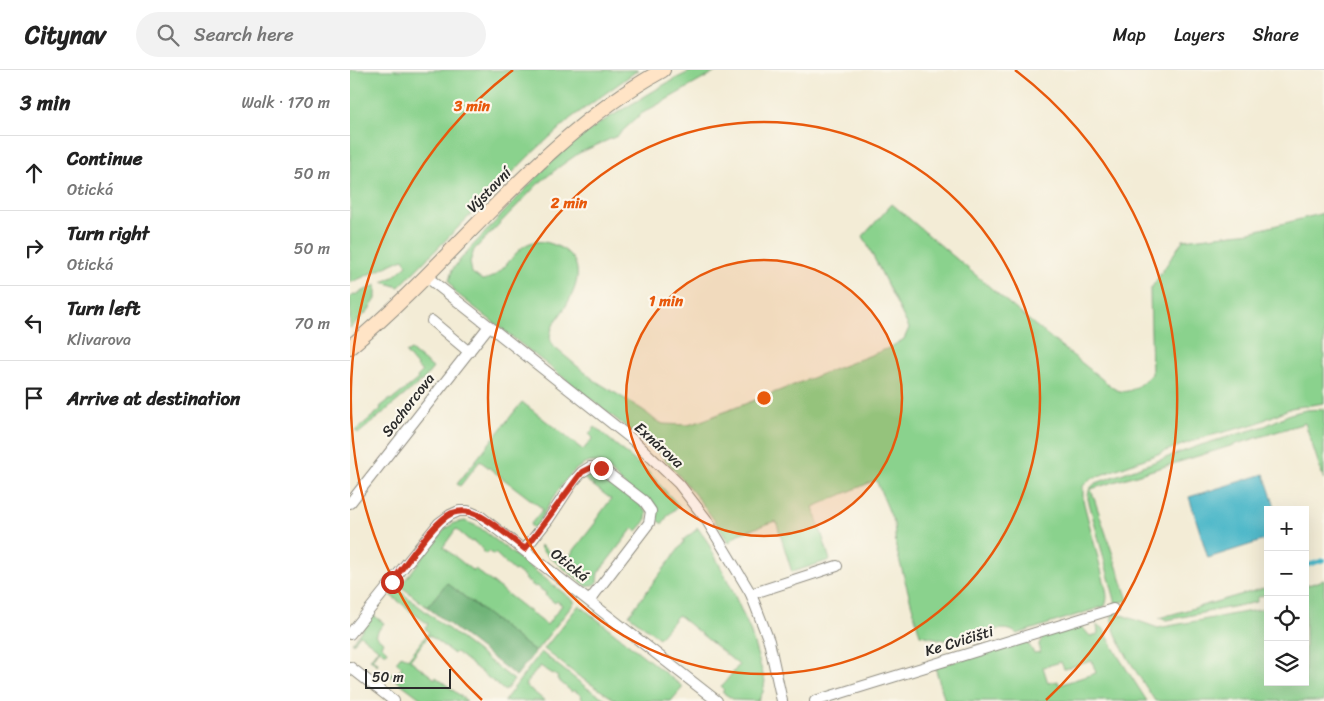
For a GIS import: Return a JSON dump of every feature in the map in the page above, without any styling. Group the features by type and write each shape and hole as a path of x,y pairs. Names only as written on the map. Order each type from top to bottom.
{"main road":[{"name":"Výstavní","path":"350,347 374,328 427,277 521,180 563,140 622,95 663,70"}],"street":[{"name":"Exnárova","path":"427,277 633,440 670,473 706,519 751,594 769,641 782,701"},
{"path":"432,321 468,352"},
{"name":"Sochorcova","path":"350,503 488,326"},
{"path":"525,549 548,520 573,482 582,472 590,467 601,468 644,501 651,511 649,523 590,600"},
{"name":"Otická","path":"350,634 435,527 454,512 468,512 480,516 525,549 717,701"},
{"path":"751,594 837,566"},
{"name":"Ke Cvičišti","path":"815,701 1113,609"},
{"path":"350,666 394,701"}],"green space":[{"path":"350,70 638,70 571,118 529,156 399,287 383,282 393,277 407,265 403,259 350,283"},
{"path":"693,70 719,70 641,114 617,136 579,153 559,167 538,184 474,250 470,262 472,273 482,280 493,277 523,247 532,242 544,242 559,247 568,253 577,267 576,283 569,301 554,323 550,336 554,347 594,380 643,410 655,420 663,424 688,425 701,421 889,348 904,339 909,328 863,236 892,204 1025,317 1119,391 1129,391 1152,374 1150,290 1183,240 1250,232 1324,213 1324,403 1291,408 1255,424 1201,438 1090,479 1083,486 1083,500 1106,588 1107,598 1105,606 1017,634 1011,630 1004,629 956,641 920,635 896,548 894,523 876,480 813,507 830,560 792,572 776,521 738,534 729,543 687,485 658,452 455,292 449,281 452,270 465,254 549,164 574,142 600,123 667,83"},
{"path":"376,285 376,299 368,311 350,328 350,297"},
{"path":"411,350 433,368 425,378 359,433 355,431 381,409 380,407 418,379 417,377 422,372 406,353"},
{"path":"522,402 583,450 593,438 589,434 595,427 649,473 679,506 669,514 662,524 605,465 593,462 583,465 573,472 555,495 534,528 530,525 543,509 480,461 460,486 457,484"},
{"path":"1324,409 1324,480 1305,423 1091,489 1128,600 1116,604 1088,499 1089,492 1092,486 1201,445 1265,426 1290,414 1306,410"},
{"path":"597,471 640,504 647,513 645,522 637,531 633,528 598,573 597,583 588,587 547,555 540,545 564,563 596,522 611,499 582,477 585,472"},
{"path":"465,521 479,527 575,602 535,652 447,583 427,607 398,584 402,578 405,580 445,529 454,523","holes":["456,529 471,542 473,541 486,554 489,551 494,555 495,553 514,571 516,570 535,587 546,593 545,595 555,603 557,601 562,605 547,625 475,569 473,571 443,547"]},
{"path":"697,527 707,541 730,585 750,630 765,681 763,692 758,701 734,700 722,692 724,690 721,687 739,665 678,615 659,638 629,615 684,542 683,540 696,530"},
{"path":"1324,580 1324,701 1155,701 1128,658 1112,623 1112,615 1116,613 1158,628 1264,609 1264,686 1309,686 1309,585"},
{"path":"447,583 535,652 516,676 427,607"},
{"path":"1264,588 1264,595 1257,598 1257,602 1167,620 1159,618"},
{"path":"398,590 514,680 505,691 456,652 454,654 429,635 410,660 467,701 424,701 384,671 386,669 395,676 402,667 396,662 402,655 408,659 429,632 425,629 428,624 390,595 391,593 394,595"},
{"path":"579,605 683,687 671,701 617,701 577,675 544,649"},
{"path":"373,615 384,623 375,635 383,642 381,645 387,651 385,654 379,649 372,659 378,663 377,665 370,659 378,649 360,635 352,643"},
{"path":"1072,625 1082,627 1090,636 1098,634 1097,625 1103,628 1118,656 1147,701 945,701 935,667 1024,642 1029,645 1034,653 1040,652 1039,644 1044,635","holes":["1092,661 1096,673 1059,685 1058,681 1048,683 1043,667 1061,662 1064,669"]},
{"path":"541,652 587,688 609,701 596,701 593,699 592,701 584,701 581,698 582,696 574,690 572,692 557,679 558,677 540,666 525,685 545,701 504,701"}],"water":[{"path":"1264,474 1275,506 1264,506 1264,540 1208,558 1189,497"}],"waterway":[{"path":"1309,565 1324,560"}],"route":[{"path":"392,582 439,522 454,512 468,512 480,516 525,549 548,520 566,491 582,472 594,466 601,468"}]}
